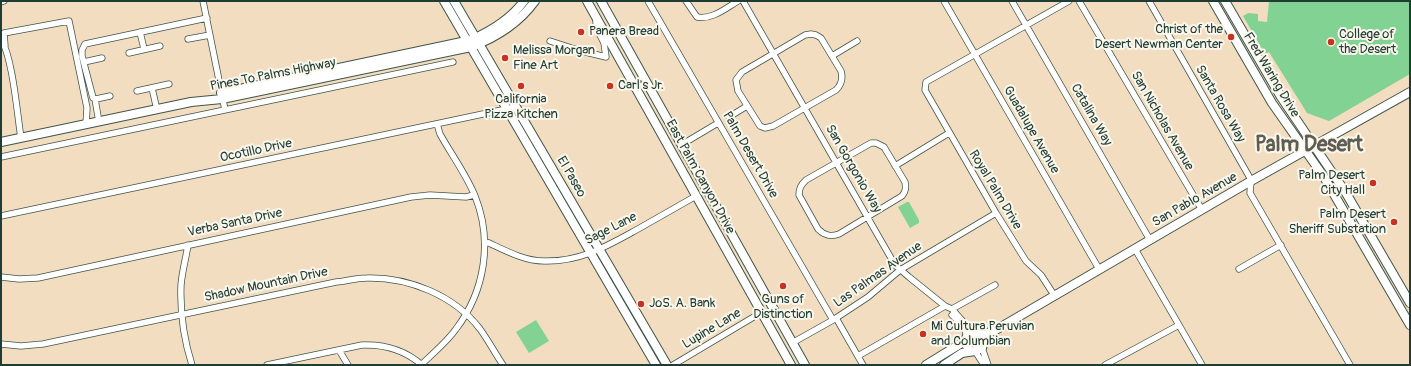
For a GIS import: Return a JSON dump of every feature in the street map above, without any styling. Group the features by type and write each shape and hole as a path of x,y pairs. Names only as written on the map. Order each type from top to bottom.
{"main road":[{"name":"El Paseo","path":"444,1 516,107 596,251 656,365"},
{"path":"448,1 473,42"},
{"name":"El Paseo","path":"454,1 507,109 667,365"},
{"name":"Pines To Palms Highway","path":"473,42 512,14 524,1"},
{"name":"Pines To Palms Highway","path":"1,142 473,42 496,35 514,23 530,8 535,1"},
{"name":"East Palm Canyon Drive","path":"586,1 791,365"},
{"name":"East Palm Canyon Drive","path":"601,1 805,365"},
{"name":"Fred Waring Drive","path":"1213,1 1272,103 1324,177 1410,325"},
{"name":"Fred Waring Drive","path":"1225,1 1281,97 1346,193 1410,303"},
{"name":"San Pablo Avenue","path":"944,365 994,331 1054,295 1314,145 1410,92"},
{"path":"651,114 673,143 681,145"},
{"path":"696,196 704,196 721,226 733,238"},
{"path":"926,365 970,334 978,343 968,349 966,345 966,338"}],"street":[{"path":"203,1 225,110"},
{"name":"Palm Desert Drive","path":"648,1 718,123 834,319 863,365"},
{"path":"686,1 697,17 709,18 738,1"},
{"name":"San Gorgonio Way","path":"743,1 895,265 952,310 968,326 978,343"},
{"name":"Guadalupe Avenue","path":"944,1 1099,269"},
{"name":"Catalina Way","path":"1012,1 1150,240"},
{"path":"975,54 1069,1"},
{"name":"San Nicholas Avenue","path":"1079,1 1202,210"},
{"name":"Santa Rosa Way","path":"1149,1 1251,181 1250,193 1350,365"},
{"path":"550,41 606,57 604,43 596,27 596,17"},
{"path":"99,122 95,99 92,95 84,62 82,50 85,44 207,18"},
{"path":"21,138 12,74 5,46 4,33 69,21 87,108 86,124"},
{"path":"140,32 144,49"},
{"path":"188,39 210,35"},
{"path":"805,35 816,35 821,38 842,76 840,86 836,90 773,126 765,128 757,124 738,91 736,80 742,72 773,54 805,35"},
{"path":"1,39 5,46"},
{"path":"832,56 857,41"},
{"path":"129,52 160,46"},
{"name":"Royal Palm Drive","path":"975,54 926,82 925,90 1026,262 1041,275 1054,295"},
{"path":"84,62 102,58"},
{"path":"1,157 453,62"},
{"path":"137,91 169,84"},
{"path":"152,88 157,110"},
{"path":"95,99 110,96"},
{"path":"729,117 747,106"},
{"name":"Ocotillo Drive","path":"1,216 516,107"},
{"path":"681,145 718,123"},
{"path":"269,365 362,345 376,344 392,347 406,353 422,365 455,330 466,314 479,286 484,262 485,242 479,209 474,195 440,134 437,124"},
{"path":"895,166 949,133"},
{"path":"876,143 884,147 906,187 902,196 833,236 822,234 818,230 799,195 799,190 806,180 837,163 866,145 876,143"},
{"name":"Verba Santa Drive","path":"1,277 19,279 38,278 411,198 430,195 466,197 474,195"},
{"name":"Sage Lane","path":"485,242 515,254 543,261 563,260 596,251 696,196"},
{"name":"Las Palmas Avenue","path":"792,343 834,319 868,297 900,270 996,213"},
{"path":"188,245 181,285 182,314 187,349 192,365"},
{"path":"1239,269 1281,245"},
{"path":"1135,249 1202,365"},
{"name":"Shadow Mountain Drive","path":"1,344 21,346 43,344 336,282 366,278 390,279 412,283 432,292 466,314 479,328 502,365"},
{"path":"952,310 995,284"},
{"path":"858,356 945,306 964,328 966,338"},
{"name":"Lupine Lane","path":"673,365 762,312"},
{"path":"1106,365 1179,325"},
{"path":"978,343 984,365"},
{"path":"978,343 988,365"},
{"path":"339,350 348,365"}],"green space":[{"name":"College of the Desert","path":"1269,1 1410,1 1410,74 1329,121 1307,113 1269,52 1265,54 1243,16 1248,13 1258,14 1258,21 1267,22"},
{"path":"909,202 919,220 919,223 910,228 898,207"},
{"path":"536,320 549,341 529,353 516,332"}],"place":[{"name":"Panera Bread","path":"581,32"},
{"name":"Christ of the Desert Newman Center","path":"1231,37"},
{"name":"College of the Desert","path":"1331,42"},
{"name":"Melissa Morgan Fine Art","path":"505,58"},
{"name":"California Pizza Kitchen","path":"521,86"},
{"name":"Carl's Jr.","path":"610,86"},
{"name":"Palm Desert City Hall","path":"1373,183"},
{"name":"Palm Desert Sheriff Substation","path":"1394,222"},
{"name":"Guns of Distinction","path":"783,286"},
{"name":"JoS. A. Bank","path":"641,304"},
{"name":"Mi Cultura Peruvian and Columbian","path":"923,334"}],"district":[{"name":"Palm Desert","path":"1309,146"}]}
